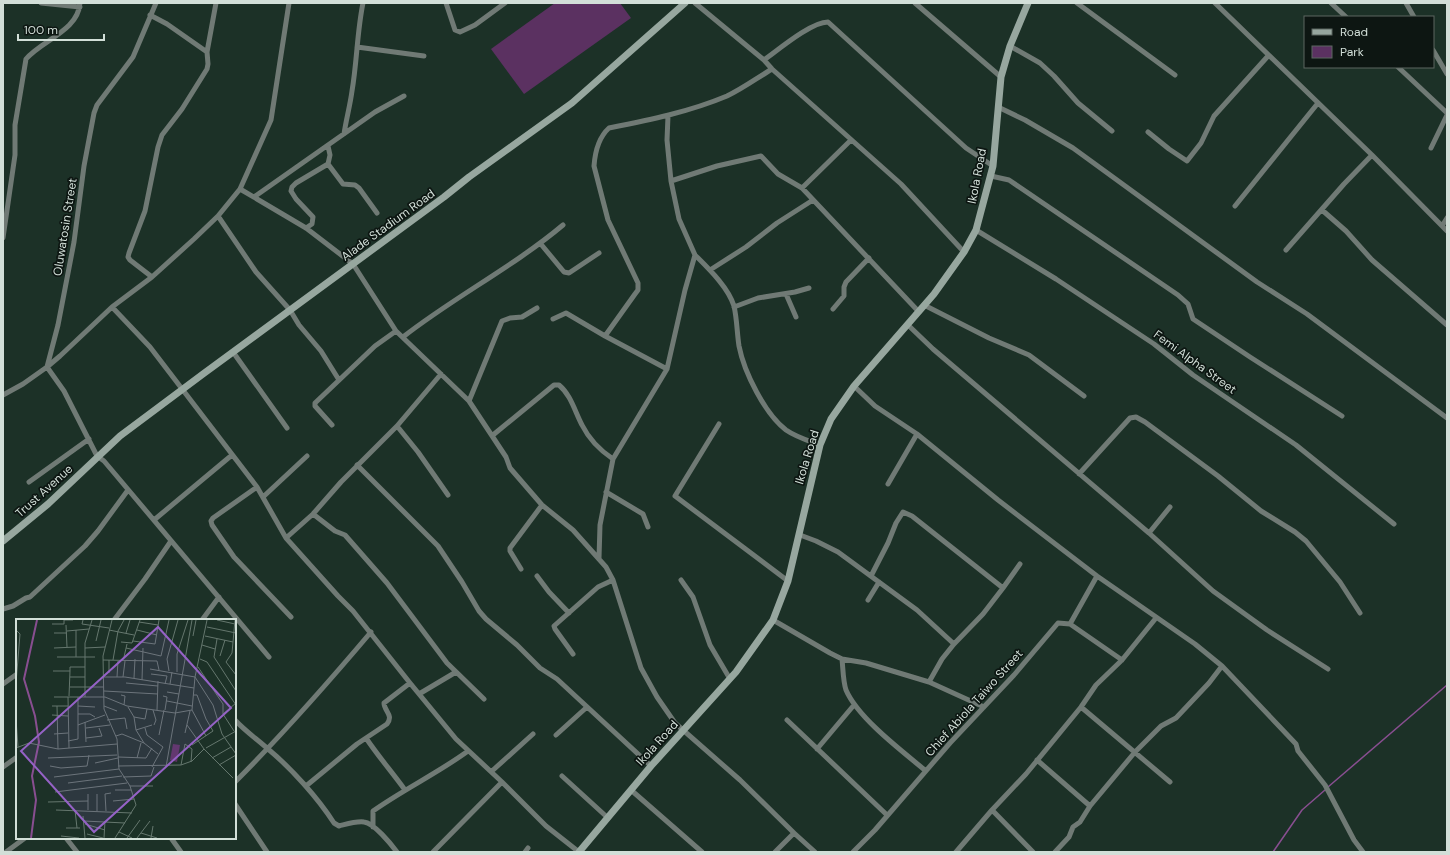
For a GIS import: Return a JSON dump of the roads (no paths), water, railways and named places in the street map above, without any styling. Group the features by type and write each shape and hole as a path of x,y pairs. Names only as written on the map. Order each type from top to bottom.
{"street":[{"path":"3,238 15,155 15,125 26,59 31,53 68,27 80,5 41,3"},
{"name":"Oluwatosin Street","path":"47,367 58,326 74,242 84,166 94,113 97,105 133,57 156,3"},
{"path":"152,277 128,257 145,211 162,135 182,109 207,69 207,52 216,3"},
{"path":"3,395 23,384 47,367 112,307 152,277 218,216 240,189 271,120 289,3"},
{"path":"344,134 352,92 358,48 359,25 363,3"},
{"path":"446,3 455,30 460,32 475,25 505,3"},
{"name":"Alade Stadium Road","path":"97,456 120,436 183,389 572,103 685,3"},
{"path":"695,3 764,60 772,69 901,184 964,252"},
{"path":"915,3 1001,77"},
{"name":"Ikola Road","path":"579,852 630,790 730,679 773,620 788,581 820,445 831,420 854,386 919,312 964,252 976,230 993,166 1001,77 1010,46 1028,3"},
{"path":"1077,3 1175,75"},
{"path":"1215,3 1447,230"},
{"path":"1331,3 1345,16"},
{"path":"1406,3 1413,16"},
{"path":"150,15 167,24 207,52"},
{"path":"764,60 799,35 818,24 828,22 966,148 993,166"},
{"path":"1010,46 1040,63 1078,103 1112,130"},
{"path":"358,48 424,56"},
{"path":"1434,52 1447,74"},
{"path":"1148,132 1187,161 1201,143 1214,116 1268,56"},
{"path":"1399,68 1447,114 1431,148"},
{"path":"605,336 636,294 638,290 638,283 608,220 594,166 594,158 602,134 609,128 668,116 695,108 728,95 772,69"},
{"path":"254,197 375,112 404,96"},
{"path":"1235,206 1318,103"},
{"path":"998,107 1025,120 1074,148 1257,282 1307,314 1447,418"},
{"path":"668,116 667,140 671,181 680,219 695,255 710,270 729,295 734,306 739,345 743,362 755,389 776,421 792,433 820,445"},
{"path":"802,188 851,140"},
{"path":"306,228 312,224 313,217 296,199 291,191 292,187 296,183 328,164 330,155 328,146"},
{"path":"1286,250 1372,155"},
{"path":"671,181 717,166 759,156 764,157 778,174 802,188 919,312"},
{"path":"328,164 343,184 355,185 359,188 377,213"},
{"path":"991,176 1009,180 1163,284 1188,304 1193,319 1342,416"},
{"path":"240,189 306,228 353,264 396,331 469,401 506,457 510,468 542,506 573,530 606,567 613,580 641,668 657,697 675,723 740,780 815,852"},
{"path":"710,270 746,247 777,223 813,200"},
{"path":"1322,210 1346,231 1372,260 1447,325"},
{"path":"218,216 256,272 290,310 299,325 321,351 339,380"},
{"path":"1442,226 1447,218"},
{"path":"403,337 430,317 540,243 563,225"},
{"name":"Femi Alpha Street","path":"976,230 1056,279 1154,344 1193,375 1296,444 1394,524"},
{"path":"540,243 559,268 564,272 569,273 599,253"},
{"path":"599,558 600,525 613,459 667,369 685,290 695,255"},
{"path":"833,309 844,296 844,287 846,282 869,258"},
{"path":"734,306 758,298 786,294 809,288"},
{"path":"786,294 796,317"},
{"path":"924,305 989,338 1029,355 1084,396"},
{"path":"112,307 150,347 257,487 286,538 338,596 353,610 456,739 492,772 546,826 579,852"},
{"path":"469,401 502,321 510,318 522,317 537,308"},
{"path":"553,319 566,313 605,336 667,369"},
{"path":"908,325 933,349 1149,533 1222,598 1233,604 1267,630 1328,669"},
{"path":"332,425 314,404 375,346 396,331"},
{"path":"233,352 287,428"},
{"path":"47,367 64,391 90,439 97,456 104,461 269,657"},
{"path":"286,538 313,514 341,482 397,426 441,374"},
{"path":"492,435 554,385 559,385 563,388 572,403 582,426 591,439 613,459"},
{"path":"854,386 875,406 917,434 998,500 1097,576 1195,644 1222,666 1296,744 1298,751 1325,785 1354,840 1363,852"},
{"path":"1078,474 1130,418 1136,418 1145,422 1218,476 1261,511 1295,532 1306,541 1340,582 1360,613"},
{"path":"719,424 675,496 788,581"},
{"path":"397,426 448,495"},
{"path":"888,484 917,434"},
{"path":"29,482 90,439"},
{"path":"154,520 232,455"},
{"name":"Trust Avenue","path":"3,541 48,504 97,456"},
{"path":"263,497 307,456"},
{"path":"358,465 438,546 479,611 540,668 557,679 651,766"},
{"path":"257,487 213,518 211,521 219,536 234,557 291,617"},
{"path":"3,609 13,606 30,597 85,546 128,490"},
{"path":"606,492 644,514 648,527"},
{"path":"521,569 510,551 510,548 542,506"},
{"path":"1149,533 1170,508"},
{"path":"871,576 888,543 896,523 903,512 912,516 1004,588"},
{"path":"313,514 335,531 345,535 387,583 435,649 484,699"},
{"path":"800,535 838,552 917,610 954,644"},
{"path":"115,619 171,541"},
{"path":"928,682 954,644 983,614 1004,588 1020,564"},
{"path":"537,576 549,592 569,613"},
{"path":"1097,576 1070,624 1122,660"},
{"path":"573,654 554,628 555,626 598,587 613,580"},
{"path":"681,580 692,597 710,645 730,679"},
{"path":"868,600 879,582"},
{"path":"203,619 219,597"},
{"path":"956,852 992,810 1026,774 1081,707 1096,685 1122,660 1156,618"},
{"path":"773,620 842,659 866,663 928,682 984,707"},
{"name":"Chief Abiola Taiwo Street","path":"853,852 875,830 950,743 1014,675 1054,625 1058,623 1070,624"},
{"path":"236,781 268,749 320,692 371,632"},
{"path":"842,659 846,689 854,705 884,736 926,771"},
{"path":"1055,852 1069,836 1073,828 1080,822 1090,806 1135,752 1161,726 1176,718 1209,683 1222,666"},
{"path":"419,694 456,672"},
{"path":"3,684 16,675"},
{"path":"306,786 357,744 387,724 390,720 390,716 384,706 384,703 410,683"},
{"path":"817,749 854,705"},
{"path":"556,735 587,707"},
{"path":"1081,707 1170,782"},
{"path":"787,720 887,815"},
{"path":"236,721 268,749 306,786 336,825 339,826 367,822 397,852"},
{"path":"492,772 533,734"},
{"path":"366,738 405,790"},
{"path":"373,827 374,811 468,751"},
{"path":"3,768 16,758"},
{"path":"1037,760 1090,806"},
{"path":"562,776 608,818"},
{"path":"433,852 502,782"},
{"path":"630,790 702,852"},
{"path":"236,806 267,852"},
{"path":"992,810 1033,852"},
{"path":"775,852 794,833"},
{"path":"6,852 24,839"},
{"path":"67,839 77,852"},
{"path":"172,839 182,852"}],"waterway":[{"path":"1328,787 1447,685"},
{"path":"1273,852 1302,810 1325,790"}]}
